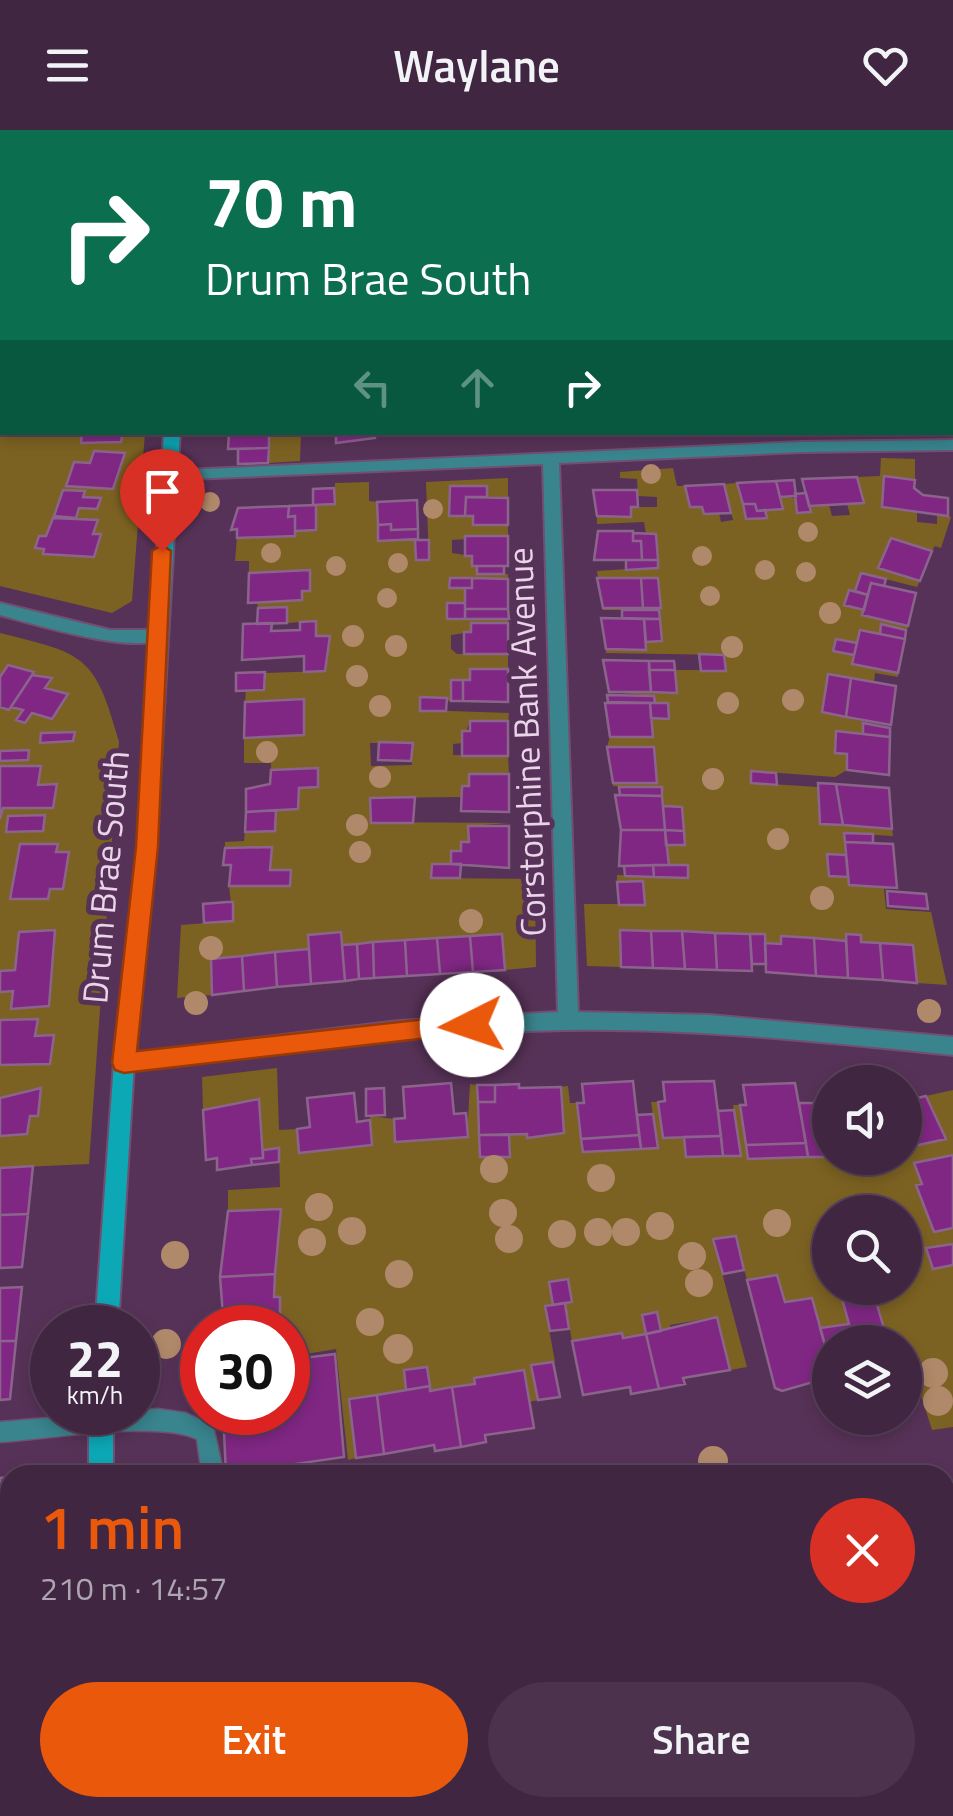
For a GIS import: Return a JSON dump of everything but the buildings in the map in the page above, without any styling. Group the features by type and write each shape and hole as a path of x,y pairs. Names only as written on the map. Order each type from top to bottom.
{"main road":[{"name":"Drum Brae South","path":"108,1305 124,1063 147,847 156,636 172,435"},
{"path":"101,1435 101,1465"}],"street":[{"path":"166,475 551,461 799,440 953,445"},
{"name":"Corstorphine Bank Avenue","path":"551,461 568,1020"},
{"path":"0,609 110,636 156,636"},
{"path":"124,1063 435,1027 568,1020 776,1030 953,1046"}],"lane":[{"path":"160,1419 206,1433 211,1465"},
{"path":"0,1432 30,1428"}],"shaded area":[{"path":"0,435 145,435 132,601 112,613 0,586"},
{"path":"269,435 301,435 300,461 268,463"},
{"path":"881,458 915,459 915,480 884,477 882,507 917,512 917,522 937,524 937,515 951,517 941,548 935,546 932,551 891,538 920,581 917,587 862,573 855,591 849,590 844,605 864,610 863,616 908,626 907,630 882,625 880,634 860,630 857,643 836,639 833,650 854,655 853,664 898,673 898,677 875,673 874,682 829,674 822,712 891,728 864,723 863,734 836,731 835,752 847,754 847,770 835,777 752,771 752,783 818,787 820,824 892,829 893,836 844,833 846,855 827,855 829,875 848,877 849,885 897,888 884,889 886,909 931,912 947,985 917,983 913,945 861,942 860,935 846,934 846,941 781,936 781,944 765,943 764,934 621,930 621,967 587,966 584,904 644,904 643,882 617,882 617,875 688,878 687,865 669,865 666,845 685,844 682,807 663,806 661,787 613,786 657,782 654,747 607,747 610,737 652,737 651,718 669,718 668,703 655,703 654,696 609,692 676,693 675,670 726,670 724,655 606,653 606,649 646,650 646,642 662,641 659,610 603,610 597,571 658,567 656,534 646,534 644,522 597,524 597,516 631,517 631,507 657,507 657,497 638,496 637,479 620,478 620,472 673,468 677,486 685,486 690,507 702,507 705,514 719,513 721,522 733,520 724,484 737,483 746,519 766,518 765,510 783,509 780,497 829,505 832,516 850,515 847,504 864,503 857,477 880,476"},
{"path":"508,478 508,498 487,497 486,486 450,487 449,515 473,516 473,525 508,525 508,536 452,540 452,553 472,556 478,574 508,574 508,579 450,578 450,588 465,588 465,603 447,604 447,618 508,619 508,623 471,623 471,632 451,635 451,649 457,654 508,654 508,669 471,669 470,680 451,681 451,701 421,697 420,710 509,713 508,721 470,721 462,743 453,744 453,755 508,756 509,774 470,774 469,786 462,786 461,797 371,798 371,822 509,823 469,826 469,842 461,842 461,851 451,852 451,864 432,864 432,878 535,879 536,967 505,970 501,934 342,945 340,932 308,935 309,949 211,959 212,995 177,998 181,925 233,921 229,886 290,885 291,870 270,870 272,848 225,848 225,842 244,841 245,832 275,831 276,810 298,809 299,788 318,786 318,768 271,770 271,763 244,763 244,738 303,735 245,702 246,690 264,690 265,673 325,671 330,636 316,636 315,621 287,623 287,607 258,608 257,602 302,591 309,570 249,573 249,561 235,561 237,538 294,536 295,531 316,530 316,505 335,503 335,483 369,482 369,501 377,502 414,539 416,560 429,560 426,482","holes":["370,743 412,743 412,765 371,766"]},
{"path":"0,633 51,647 82,663 102,691 119,742 89,1164 0,1168"},
{"path":"277,1068 279,1130 297,1129 299,1153 372,1145 370,1116 394,1119 396,1142 467,1137 470,1084 477,1085 481,1157 509,1156 509,1135 527,1134 528,1138 564,1133 561,1087 568,1086 570,1103 577,1103 583,1152 658,1148 651,1102 658,1102 663,1137 684,1137 686,1157 741,1156 733,1105 740,1105 749,1159 812,1157 812,1175 918,1175 922,1184 916,1186 920,1195 812,1195 812,1305 844,1305 849,1324 816,1325 785,1302 777,1275 747,1280 735,1236 713,1239 747,1367 730,1370 716,1317 670,1325 670,1330 661,1331 657,1313 646,1334 572,1341 565,1303 572,1301 568,1280 550,1282 553,1305 545,1307 555,1362 531,1366 538,1400 529,1402 474,1378 475,1384 430,1391 427,1367 404,1370 406,1390 349,1400 356,1458 348,1460 336,1349 310,1353 310,1305 280,1305 280,1297 274,1297 281,1209 228,1211 228,1190 280,1187 279,1149 263,1150 259,1099 203,1110 202,1077"},
{"path":"953,1090 953,1155 922,1162 922,1144 945,1139 926,1096"},
{"path":"922,1201 934,1231 953,1228 953,1244 926,1249 933,1269 953,1265 953,1427 932,1430 922,1399 922,1325 883,1325 877,1305 922,1305"}],"route":[{"path":"162,551 147,847 124,1063 472,1025"}]}
